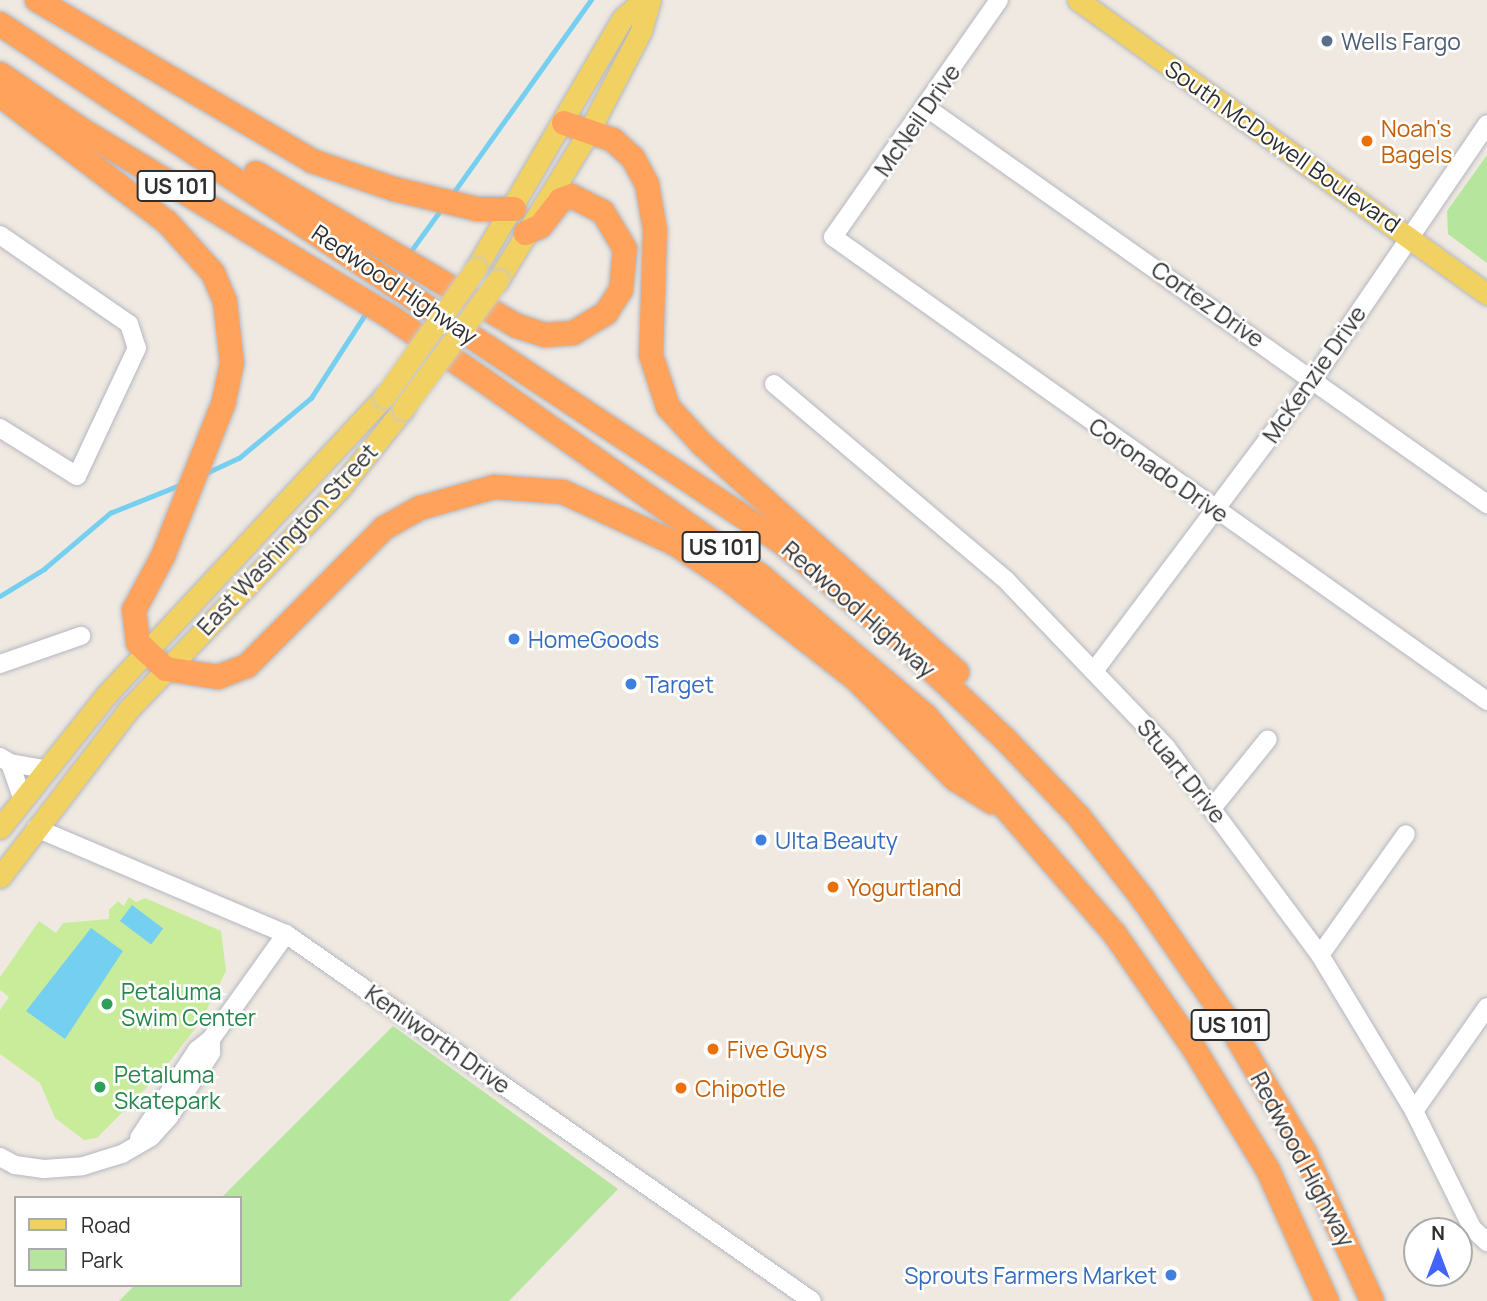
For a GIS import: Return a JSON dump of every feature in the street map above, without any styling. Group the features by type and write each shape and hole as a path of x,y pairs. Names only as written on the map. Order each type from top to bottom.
{"highway":[{"path":"37,0 312,161 394,190 478,209 514,209"},
{"name":"Redwood Highway","path":"0,24 145,117 780,541 903,643 1005,739 1119,868 1225,1017 1305,1153 1372,1301"},
{"name":"Redwood Highway","path":"0,74 82,130 392,317 762,577 830,630 925,715 1114,933 1193,1047 1268,1170 1326,1301"},
{"path":"0,95 167,222 213,274 230,320 232,363 224,402 163,556 134,610 134,633 146,652 166,668 218,677 247,666 384,528 420,508 494,487 563,492 674,543 725,577 856,679 955,779 1016,817"},
{"path":"145,117 195,136 377,246 517,326 545,335 573,333 606,313 621,290 625,249 604,212 572,197 561,200 541,226 526,233"},
{"path":"564,122 613,140 633,158 648,184 655,230 651,355 668,407 703,445 969,683 999,715 1005,739"}],"main road":[{"name":"East Washington Street","path":"0,828 45,769 146,652 384,397 476,268 514,209 622,19 643,0"},
{"name":"East Washington Street","path":"0,877 90,755 166,668 323,507 403,409 498,279 588,133 641,31 650,0"},
{"name":"South McDowell Boulevard","path":"1078,0 1487,294"}],"street":[{"name":"McNeil Drive","path":"833,237 928,108 999,0"},
{"name":"Cortez Drive","path":"928,108 1314,378 1487,504"},
{"name":"McKenzie Drive","path":"1094,671 1314,378 1408,235 1487,124"},
{"path":"0,235 129,324 136,335 137,348 77,476 0,428"},
{"name":"Coronado Drive","path":"833,237 1487,701"},
{"name":"Stuart Drive","path":"774,384 1005,579 1166,747 1320,955 1414,1111 1472,1228 1487,1242"},
{"path":"0,664 81,636"},
{"path":"1213,807 1268,739"},
{"path":"5,760 45,769"},
{"path":"5,760 22,797"},
{"name":"Kenilworth Drive","path":"36,828 286,934 812,1301"},
{"path":"1320,955 1406,834"},
{"path":"0,1157 15,1165 44,1169 83,1166 135,1145 197,1050 211,1039 286,934"},
{"path":"1414,1111 1487,1007"}],"green space":[{"path":"1487,155 1487,263 1448,234 1447,211"},
{"name":"Petaluma Swim Center","path":"129,897 136,902 145,898 221,931 226,971 201,1021 160,1074 97,1138 84,1140 55,1118 40,1083 0,1054 0,1010 9,997 0,990 0,977 39,921 56,933 63,923 109,919 109,910 118,901 124,906"},
{"path":"393,1026 618,1189 509,1301 119,1301 133,1287 242,1287 242,1196 223,1196"}],"water":[{"name":"Petaluma Swim Center","path":"132,905 163,928 151,944 120,921"},
{"name":"Petaluma Swim Center","path":"91,928 123,951 65,1039 26,1011"}],"waterway":[{"path":"451,196 591,0"},
{"path":"408,255 442,208"},
{"path":"204,474 239,458 311,398 366,313"},
{"path":"0,596 44,569 110,513 180,485"}],"place":[{"name":"Wells Fargo","path":"1327,41"},
{"name":"Noah's Bagels","path":"1367,141"},
{"name":"HomeGoods","path":"514,639"},
{"name":"Target","path":"631,684"},
{"name":"Ulta Beauty","path":"761,840"},
{"name":"Yogurtland","path":"833,887"},
{"name":"Petaluma Swim Center","path":"107,1004"},
{"name":"Five Guys","path":"713,1049"},
{"name":"Petaluma Skatepark","path":"100,1087"},
{"name":"Chipotle","path":"681,1088"},
{"name":"Sprouts Farmers Market","path":"1171,1275"}]}
